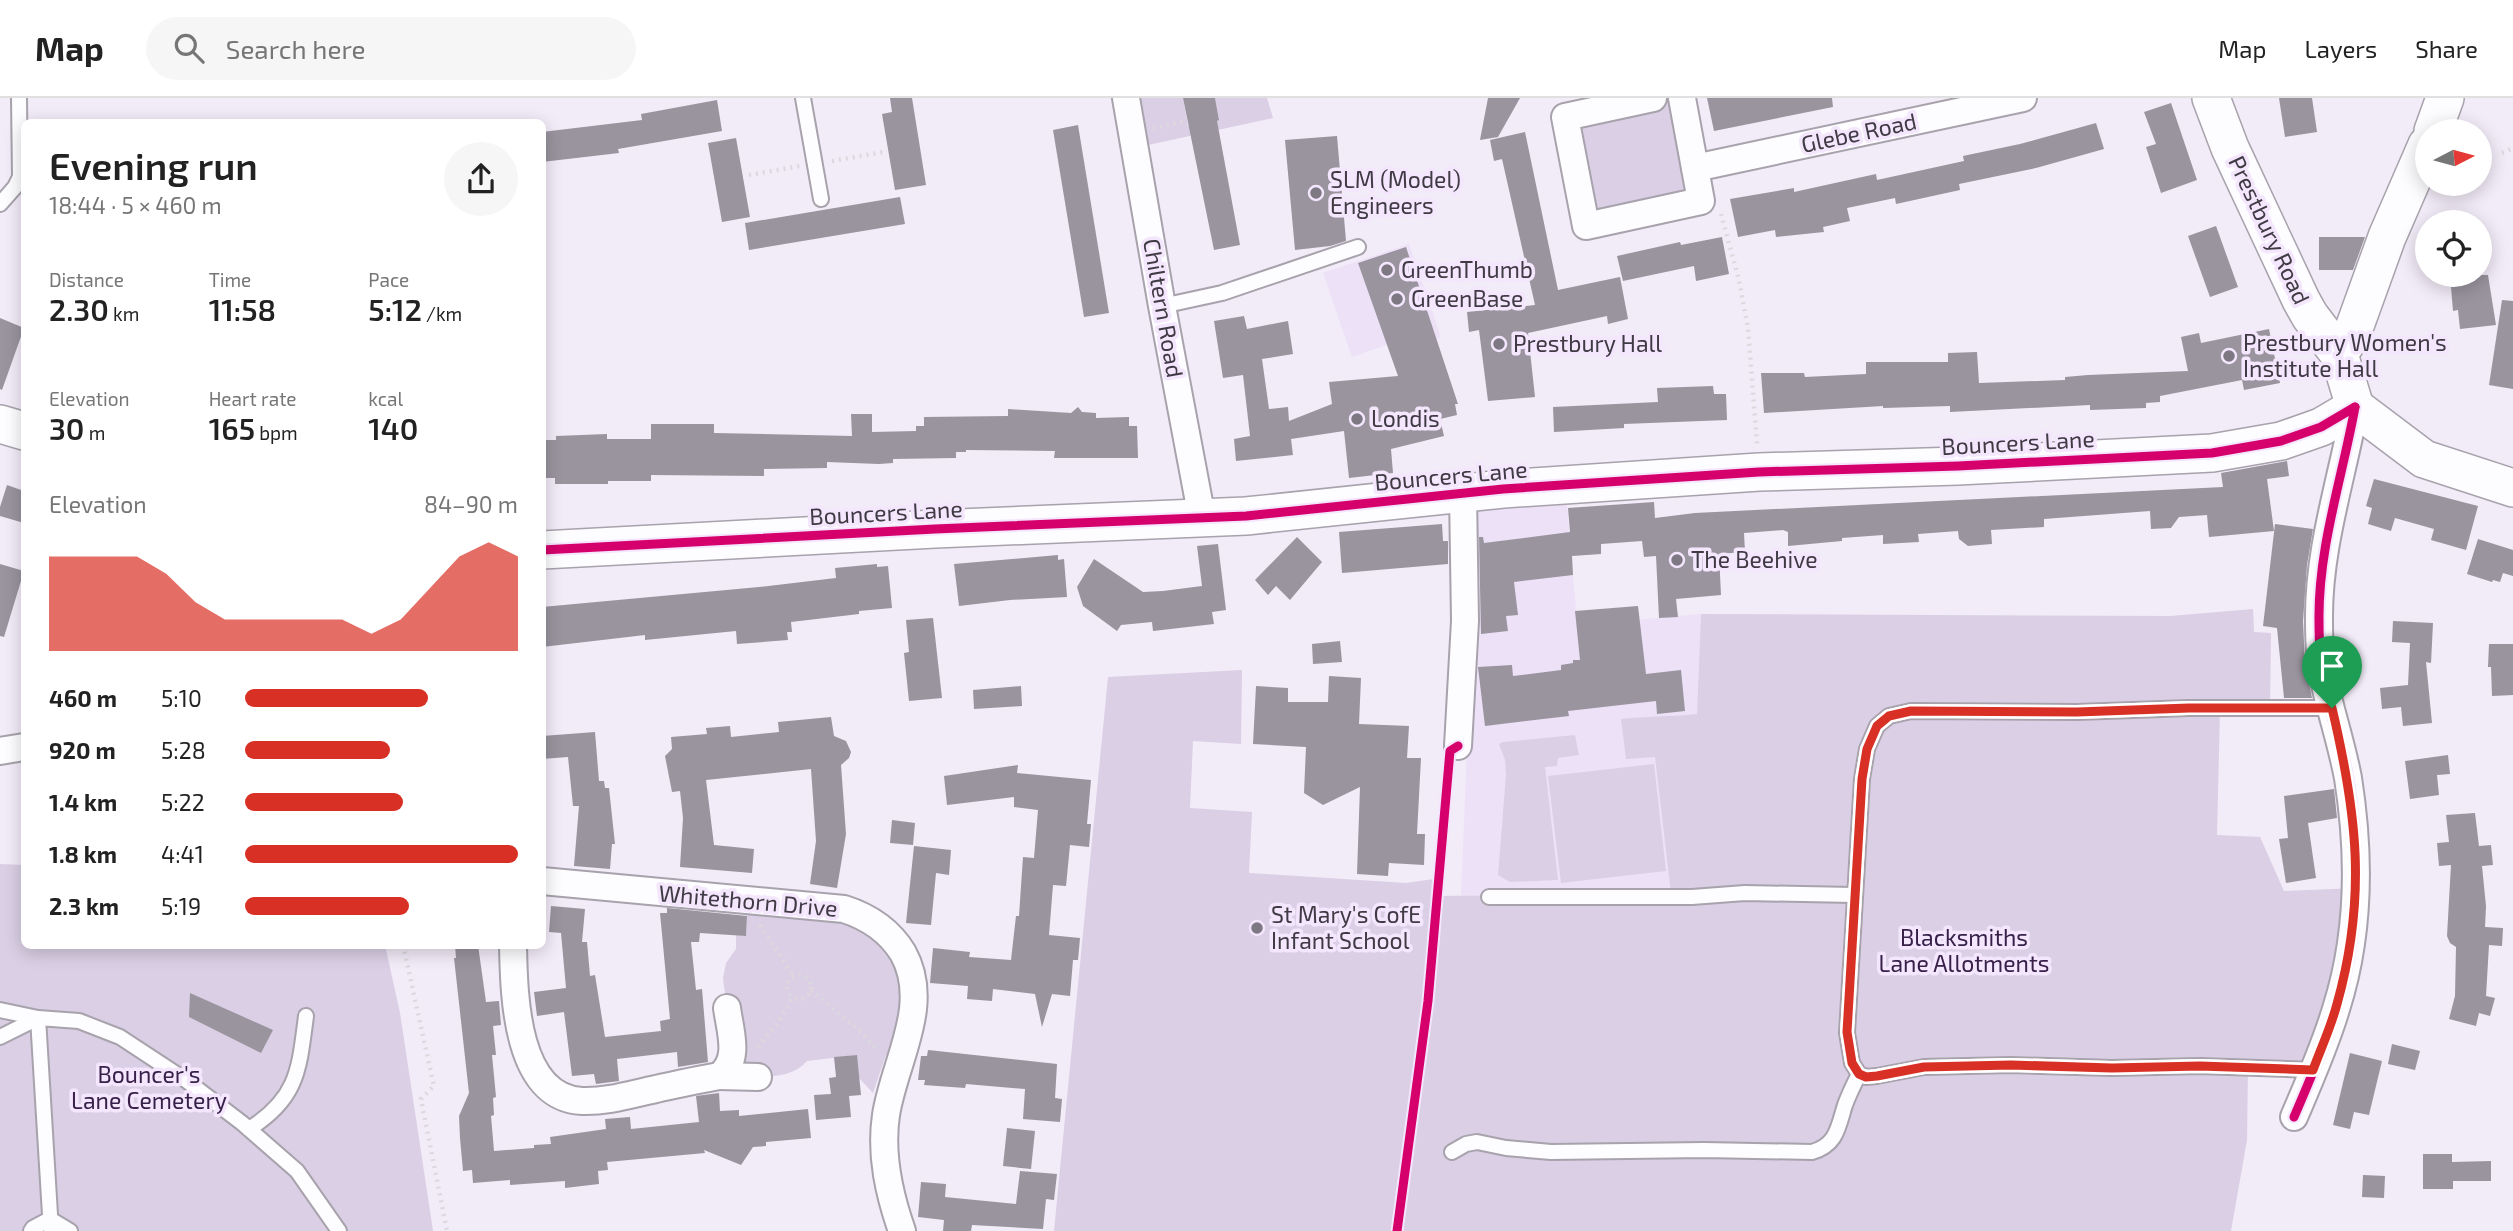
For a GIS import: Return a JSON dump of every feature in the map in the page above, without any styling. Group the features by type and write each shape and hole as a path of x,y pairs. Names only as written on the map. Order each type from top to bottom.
{"street":[{"name":"Chiltern Road","path":"1126,98 1202,518"},
{"path":"1653,98 1565,117 1586,226 1701,201 1682,98"},
{"name":"Glebe Road","path":"1695,167 2023,98"},
{"name":"Prestbury Road","path":"2211,98 2230,148 2309,316 2339,354"},
{"path":"2437,119 2445,98"},
{"path":"2294,1117 2337,1008 2351,945 2356,888 2352,807 2332,708 2324,683 2321,658 2320,591 2332,505 2355,407 2339,354 2353,334 2387,237 2415,173"},
{"path":"2355,407 2424,458 2513,488"},
{"name":"Bouncers Lane","path":"546,551 1202,518 1463,493 1759,472 2212,453 2281,440 2321,427 2355,407"},
{"path":"0,424 21,430"},
{"path":"1458,746 1465,621 1463,493"},
{"path":"0,751 21,748"},
{"name":"Whitethorn Drive","path":"546,881 844,909 859,914 887,932 906,960 914,990 911,1021 888,1104 884,1145 888,1186 902,1231"},
{"path":"513,949 516,998 528,1058 534,1071 554,1092 580,1101 596,1101 634,1095 726,1066 758,1077"},
{"path":"726,1066 727,1007"}],"lane":[{"path":"0,204 20,177 19,98"},
{"path":"803,98 821,199"},
{"path":"1162,306 1222,293 1358,247"},
{"path":"2313,1070 2200,1066 2112,1068 2011,1065 1924,1067 1866,1077 1859,1074 1852,1063 1847,1032 1853,946 1853,895 1859,849 1862,779 1867,749 1877,726 1889,716 1919,711 2077,712 2189,708 2332,708"},
{"path":"1489,897 1692,897 1745,893 1853,895"},
{"path":"0,1010 38,1018 79,1021 120,1037 187,1080 297,1171 339,1231"},
{"path":"249,1129 274,1112 288,1096 301,1056 306,1016"},
{"path":"0,1037 38,1018"},
{"path":"38,1018 51,1225"},
{"path":"1452,1152 1476,1142 1506,1149 1551,1152 1812,1152 1828,1145 1836,1136 1846,1103 1859,1074"},
{"path":"31,1231 33,1228 51,1225 70,1231"}],"path":[{"path":"1132,133 1187,121"},
{"path":"2502,153 2513,148"},
{"path":"1701,201 1720,210 1745,306 1759,472"},
{"path":"753,902 753,914 794,976"},
{"path":"403,949 433,1086 421,1100 447,1231"},
{"path":"811,990 805,997 793,997 788,992 787,984 794,976 807,977 811,990 863,1034 884,1058 899,1064"},
{"path":"726,1066 750,1055 780,1020 793,997"}],"shaded area":[{"path":"1409,244 1441,337 1399,351 1395,342 1352,357 1323,273"},
{"path":"1566,494 1579,625 1701,614 1691,893 1461,895 1472,625 1472,513"}],"green space":[{"path":"1126,98 1183,98 1188,126 1219,120 1215,98 1267,98 1273,118 1134,148"},
{"path":"1652,98 1682,98 1701,201 1586,226 1565,117"},
{"name":"Blacksmiths Lane Allotments","path":"2253,609 2254,632 2271,633 2270,709 2220,709 2217,835 2260,837 2284,891 2356,888 2313,1070 2248,1068 2247,1140 2231,1231 1397,1231 1428,1001 1438,896 1671,893 1655,757 1626,759 1621,719 1697,714 1701,614 2170,616"},
{"name":"St Mary's CofE Infant School","path":"1242,670 1241,744 1193,741 1190,808 1252,812 1249,873 1406,883 1434,879 1426,977 1393,1231 1054,1231 1108,677"},
{"path":"1575,735 1579,755 1558,758 1557,766 1545,767 1558,880 1510,882 1498,875 1506,775 1505,760 1499,744"},
{"path":"1654,764 1666,871 1561,883 1548,776"},
{"name":"Bouncer's Lane Cemetery","path":"0,864 21,865 21,949 386,949 400,1013 433,1231 0,1231"},
{"path":"844,909 906,960 900,1060 886,1055 873,1093 859,1078 856,1055 807,1061 790,1073 780,1075 758,1076 726,1071 732,1048 723,978 726,963 736,949 736,935 746,936 747,913"}],"building":[{"path":"890,98 912,98 926,185 895,190 882,114 892,112"},
{"path":"1183,98 1215,98 1240,245 1214,250"},
{"path":"1488,98 1520,98 1498,137 1480,140"},
{"path":"1707,98 1832,98 1833,107 1714,131"},
{"path":"2279,98 2312,98 2317,132 2285,137"},
{"path":"717,100 722,131 618,149 619,153 546,162 546,132 642,120 641,114"},
{"path":"2171,103 2197,180 2161,193 2146,147 2156,144 2144,112"},
{"path":"2096,123 2104,149 2036,168 1959,184 1960,190 1896,204 1895,198 1847,208 1850,221 1823,227 1824,232 1776,237 1775,230 1738,237 1730,199 1794,188 1794,192 1876,174 1877,180 1964,161 1963,156"},
{"path":"1078,125 1109,313 1084,317 1053,130"},
{"path":"1525,132 1558,290 1620,277 1628,319 1608,324 1607,316 1528,333 1535,397 1488,401 1479,330 1469,332 1467,312 1535,305 1502,159 1494,161 1490,140"},
{"name":"SLM (Model) Engineers","path":"1337,136 1346,241 1330,246 1295,250 1285,140"},
{"path":"736,138 750,217 722,222 708,143"},
{"path":"900,197 905,224 749,250 745,223"},
{"path":"2216,226 2238,287 2210,297 2188,236"},
{"path":"1722,237 1729,274 1696,281 1694,266 1623,281 1617,256 1680,242 1681,245"},
{"path":"2319,237 2365,237 2353,270 2319,270"},
{"path":"1406,247 1458,404 1455,404 1457,415 1440,419 1444,436 1391,449 1393,473 1349,478 1344,431 1291,439 1293,455 1236,461 1234,439 1250,436 1243,375 1223,378 1214,321 1244,316 1247,329 1288,321 1293,354 1262,359 1269,409 1288,407 1289,421 1332,404 1329,382 1398,376 1358,263"},
{"path":"2451,287 2490,287 2496,325 2460,329 2458,310 2453,311"},
{"path":"2502,300 2513,301 2513,389 2489,385"},
{"path":"0,318 21,327 21,336 2,390"},
{"path":"2269,329 2280,383 2244,390 2242,380 2160,396 2160,402 2146,403 2146,408 2090,410 2090,405 1950,412 1950,406 1883,406 1764,413 1761,373 1804,373 1805,377 1866,374 1866,362 1948,362 1948,353 1977,352 1979,383 2188,371 2181,337 2199,333 2201,343"},
{"path":"1713,386 1714,394 1726,394 1727,420 1624,424 1624,428 1554,432 1553,407 1658,402 1657,388"},
{"path":"1078,407 1082,412 1096,413 1096,418 1129,417 1129,426 1137,426 1138,458 1054,458 1055,451 966,450 956,452 956,458 893,459 893,463 879,464 827,462 827,468 764,469 764,476 651,475 651,481 608,481 608,484 555,484 555,478 546,478 546,440 556,440 556,436 607,434 607,439 651,439 651,424 714,424 714,433 852,436 851,414 872,414 872,432 916,431 916,426 924,426 924,417 1008,416 1008,409 1071,413"},
{"path":"2287,461 2289,476 2267,479 2274,531 2209,537 2207,515 2179,517 2171,528 2151,529 2150,511 2044,519 2044,527 1991,530 1992,544 1968,546 1959,539 1958,531 1918,534 1919,542 1883,544 1883,535 1788,546 1788,532 1783,530 1744,533 1745,552 1719,554 1721,595 1676,599 1678,617 1659,618 1656,556 1644,557 1642,541 1601,544 1601,554 1572,556 1573,575 1514,582 1518,615 1506,616 1508,631 1481,634 1479,537 1483,537 1484,543 1570,532 1568,508 1654,502 1655,518 1695,513 2223,487 2221,473"},
{"path":"2374,479 2478,506 2466,550 2431,540 2434,529 2395,518 2391,531 2368,524 2372,508 2366,506"},
{"path":"7,485 21,490 21,522 0,516"},
{"path":"1442,524 1443,541 1448,541 1448,564 1342,573 1339,532"},
{"path":"2275,524 2313,529 2303,621 2305,663 2312,698 2284,698 2277,628 2263,626"},
{"path":"1297,537 1322,562 1290,600 1276,586 1268,595 1255,580"},
{"path":"2478,539 2513,550 2513,576 2503,573 2500,582 2492,582 2467,574"},
{"path":"1218,544 1226,610 1212,612 1214,624 1153,631 1152,622 1121,625 1117,631 1083,606 1077,587 1094,559 1143,592 1163,591 1202,586 1197,546"},
{"path":"1058,555 1058,560 1064,559 1067,597 959,606 954,564"},
{"path":"0,564 21,570 21,581 4,637 0,636"},
{"path":"877,564 877,567 888,566 892,608 791,622 792,632 787,632 788,640 737,644 736,631 645,640 645,635 546,647 546,607 836,578 835,568"},
{"path":"1638,606 1646,674 1681,670 1685,711 1657,714 1656,701 1568,711 1569,716 1485,726 1478,667 1512,665 1513,676 1561,670 1561,665 1580,660 1575,611"},
{"path":"933,618 942,698 909,701 904,653 909,652 906,620"},
{"path":"2393,621 2433,623 2431,663 2426,662 2432,723 2403,726 2401,707 2382,709 2380,688 2408,685 2410,643 2392,642"},
{"path":"1340,641 1342,662 1313,664 1312,644"},
{"path":"2489,644 2513,644 2513,695 2492,696 2491,667 2488,667"},
{"path":"1329,676 1361,678 1359,724 1409,726 1407,758 1421,758 1417,834 1425,834 1424,865 1389,863 1388,876 1357,874 1360,787 1323,805 1304,793 1306,747 1253,744 1256,686 1288,688 1288,702 1328,702"},
{"path":"1021,686 1022,706 974,709 973,690"},
{"path":"831,717 834,736 846,741 851,752 841,765 846,834 837,888 810,884 816,841 811,769 706,780 714,845 754,849 752,873 680,867 683,818 680,791 672,792 665,756 672,749 671,737 707,734 706,728 730,726 731,737 779,732 778,722"},
{"path":"595,732 599,781 604,781 605,788 609,788 615,844 612,844 610,869 574,866 579,806 573,806 568,757 546,759 546,736"},
{"path":"2448,755 2450,774 2437,775 2439,795 2410,799 2405,761"},
{"path":"1018,765 1017,773 1091,780 1087,824 1091,824 1089,847 1070,845 1066,886 1053,885 1049,935 1080,938 1078,960 1073,960 1070,996 1052,994 1042,1027 1035,994 993,989 992,1001 967,999 968,986 930,983 933,948 970,952 969,957 1011,960 1016,916 1019,916 1023,857 1034,858 1038,810 1014,807 1014,797 947,805 944,776"},
{"path":"2334,789 2337,818 2308,823 2316,878 2286,883 2279,839 2288,838 2284,796"},
{"path":"2475,813 2479,846 2491,845 2493,865 2482,866 2485,927 2503,928 2502,946 2489,945 2486,996 2495,998 2490,1016 2479,1013 2476,1026 2449,1019 2455,996 2456,947 2450,943 2447,936 2451,865 2439,866 2437,843 2449,842 2446,815"},
{"path":"892,820 915,823 913,845 890,843"},
{"path":"914,846 951,850 949,875 936,873 931,925 906,923"},
{"path":"551,906 585,909 582,942 587,942 590,976 595,975 605,1037 661,1031 660,1021 670,1019 660,913 667,913 667,908 747,916 746,936 700,933 699,942 691,942 696,990 702,989 708,1062 678,1067 677,1052 617,1059 619,1081 596,1084 594,1074 572,1076 564,1012 537,1016 534,992 566,988 561,933 549,932"},
{"path":"455,949 479,949 486,1002 499,1001 501,1025 493,1026 496,1055 492,1055 496,1097 493,1098 494,1115 491,1116 494,1151 534,1148 534,1145 551,1144 550,1137 606,1129 605,1119 630,1117 631,1129 699,1122 696,1096 719,1093 720,1111 739,1110 739,1116 808,1109 811,1138 766,1142 766,1146 753,1147 741,1165 704,1150 705,1153 607,1162 608,1170 598,1171 599,1184 565,1188 565,1181 510,1185 510,1180 473,1183 472,1170 463,1171 460,1138 459,1116 469,1093"},
{"path":"190,993 273,1030 261,1053 189,1017"},
{"path":"2392,1044 2420,1051 2415,1070 2388,1064"},
{"path":"928,1050 1057,1064 1055,1098 1062,1099 1060,1122 1023,1119 1025,1089 966,1084 965,1088 924,1085 925,1080 918,1080 921,1056 927,1056"},
{"path":"2350,1053 2382,1061 2369,1115 2354,1112 2350,1129 2333,1125"},
{"path":"857,1055 861,1095 849,1096 851,1117 816,1120 814,1095 831,1094 829,1078 836,1077 834,1057"},
{"path":"1007,1128 1035,1131 1031,1169 1003,1166"},
{"path":"2423,1154 2452,1154 2452,1162 2491,1161 2491,1181 2453,1181 2453,1189 2423,1189"},
{"path":"1020,1171 1057,1174 1054,1200 1046,1199 1043,1229 972,1225 971,1231 943,1231 944,1220 918,1217 921,1182 946,1184 945,1197 1016,1204"},
{"path":"2363,1175 2385,1176 2384,1198 2362,1197"}],"cycle path":[{"path":"546,550 1246,516 1503,489 1759,472 1958,466 2212,453 2281,441 2321,427 2355,407"},
{"path":"2294,1117 2336,1009 2354,923 2356,865 2352,807 2346,766 2323,677 2319,621 2322,567 2355,407"},
{"path":"1397,1231 1428,1001 1450,751 1458,746"}],"place":[{"name":"SLM (Model) Engineers","path":"1316,193"},
{"name":"GreenThumb","path":"1387,270"},
{"name":"GreenBase","path":"1397,299"},
{"name":"Prestbury Hall","path":"1499,344"},
{"name":"Prestbury Women's Institute Hall","path":"2229,356"},
{"name":"Londis","path":"1357,419"},
{"name":"The Beehive","path":"1677,560"},
{"name":"St Mary's CofE Infant School","path":"1257,928"}],"route":[{"path":"2189,708 2332,708 2346,766 2352,807 2356,888 2351,945 2337,1008 2313,1070 2200,1066 1943,1066 1866,1077 1855,1070 1847,1032 1853,946 1853,895 1859,849 1862,779 1872,734 1882,720 1911,711 2124,712 2189,708"}]}
